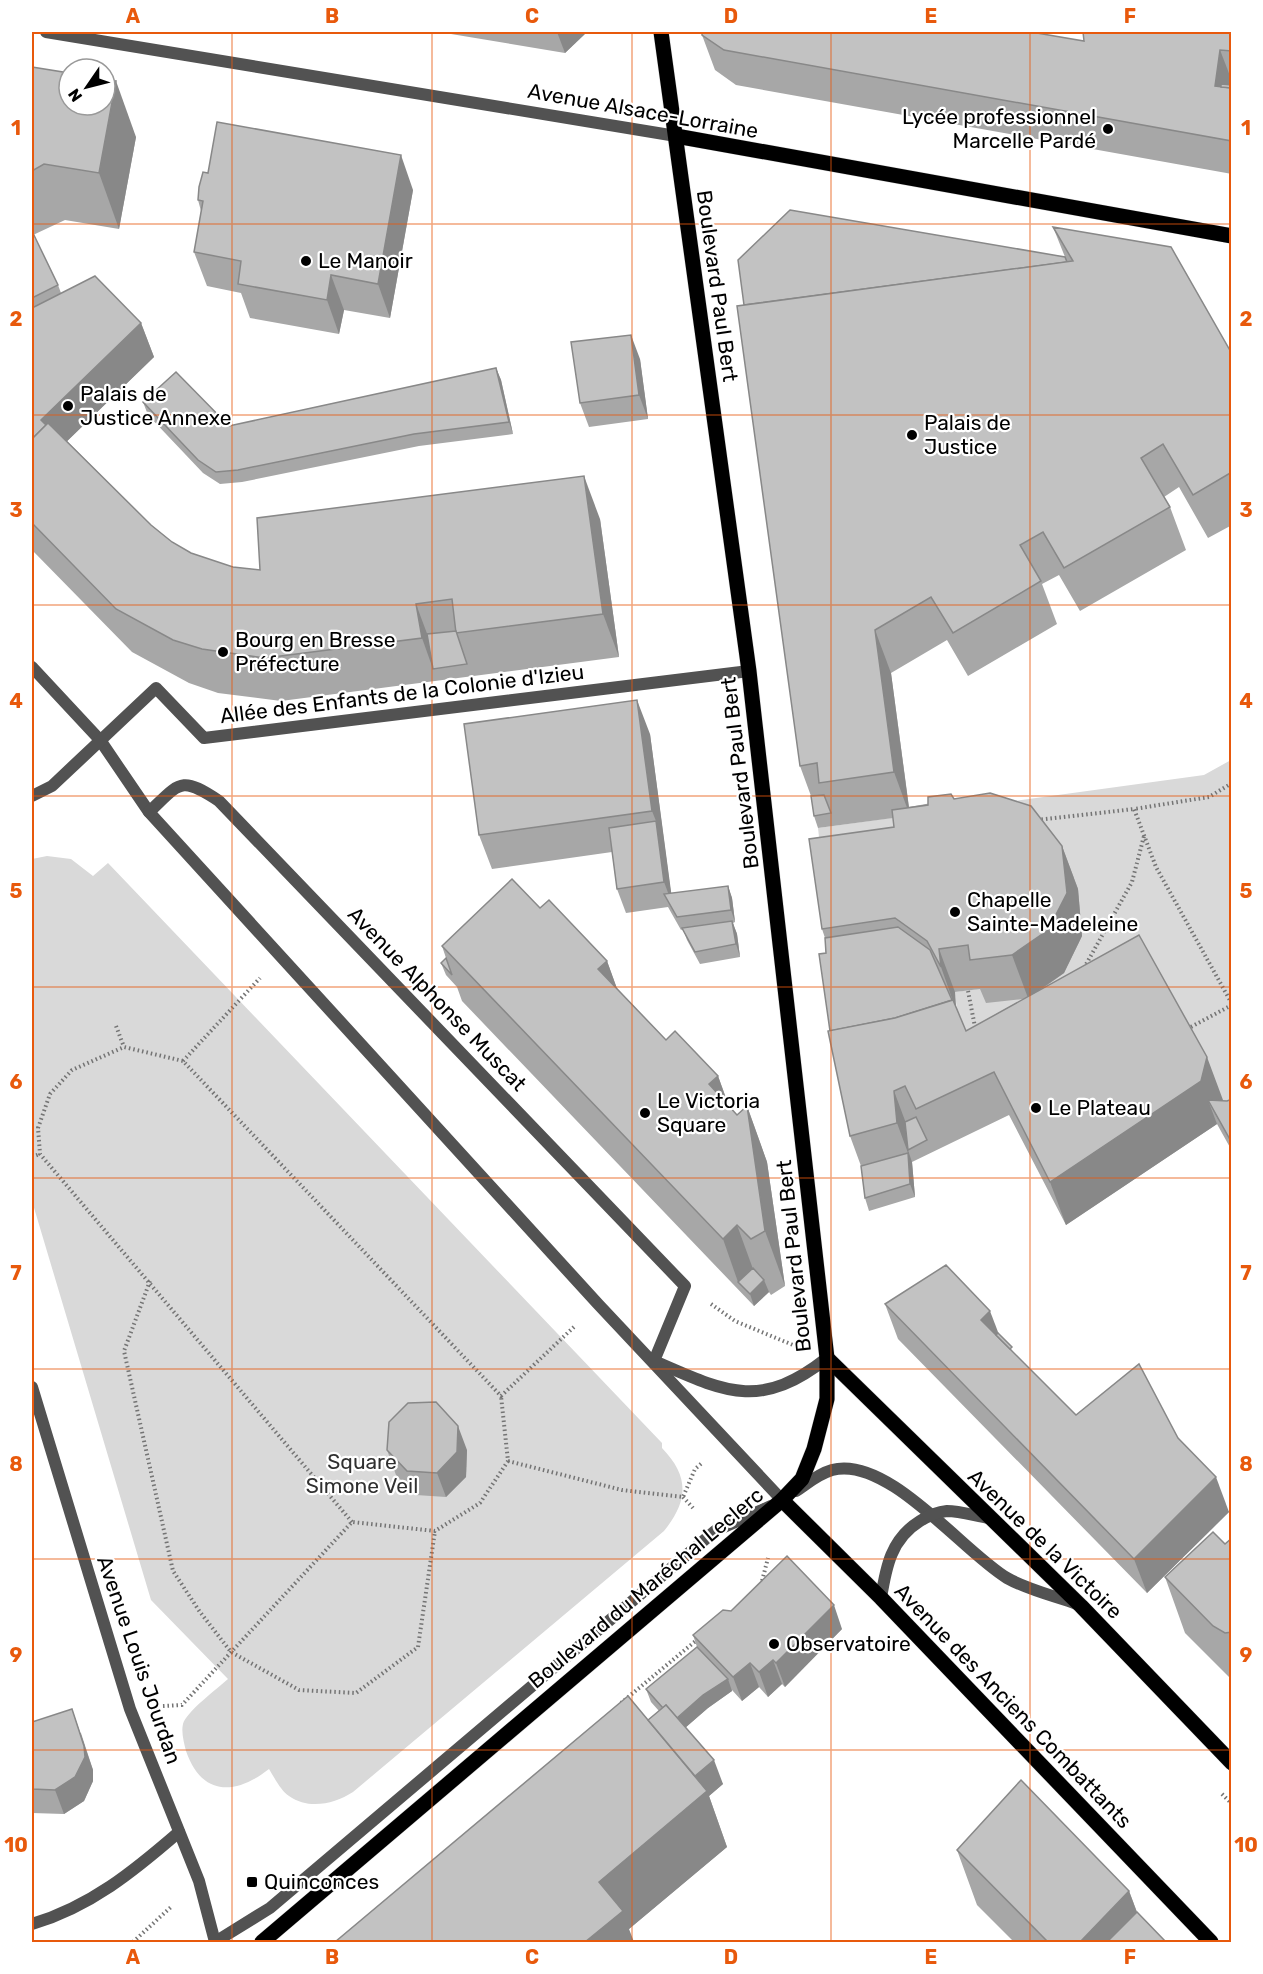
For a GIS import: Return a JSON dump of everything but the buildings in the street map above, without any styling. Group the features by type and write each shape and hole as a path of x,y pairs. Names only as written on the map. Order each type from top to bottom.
{"main road":[{"name":"Boulevard Paul Bert","path":"661,32 749,671 827,1358 827,1399 814,1449 802,1479 782,1500"},
{"name":"Avenue Alsace-Lorraine","path":"676,136 1232,236"},
{"name":"Avenue de la Victoire","path":"827,1358 1081,1606 1232,1763"},
{"name":"Avenue des Anciens Combattants","path":"782,1500 881,1598 1211,1942"},
{"name":"Boulevard du Maréchal Leclerc","path":"262,1942 782,1500"}],"street":[{"name":"Avenue Alsace-Lorraine","path":"46,32 676,136"},
{"path":"32,667 100,740 149,812 598,1304 654,1361 782,1500 814,1477 834,1470 857,1470 898,1488 1009,1579 1081,1606"},
{"name":"Allée des Enfants de la Colonie d'Izieu","path":"100,740 156,688 204,738 749,671"},
{"path":"32,796 52,786 100,740"},
{"name":"Avenue Alphonse Muscat","path":"149,812 176,787 184,784 197,787 219,801 685,1286"},
{"path":"654,1361 685,1286"},
{"path":"654,1361 715,1387 749,1393 785,1385 802,1377 827,1358"},
{"name":"Avenue Louis Jourdan","path":"32,1387 130,1709 199,1881 215,1942"},
{"name":"Boulevard du Maréchal Leclerc","path":"215,1942 270,1908 715,1531 782,1500"},
{"path":"881,1598 886,1568 895,1544 910,1527 932,1515 947,1511 989,1518"},
{"path":"32,1924 73,1910 121,1880 179,1832"}],"path":[{"path":"1031,821 1134,809 1209,797 1232,783"},
{"path":"1134,809 1156,867 1232,1005 1184,1031"},
{"path":"1080,975 1132,882 1144,836"},
{"path":"183,1061 281,954"},
{"path":"968,991 975,1028 986,1027"},
{"path":"116,1026 124,1047"},
{"path":"124,1047 183,1061 501,1395 508,1461 480,1503 435,1531 352,1522 40,1154 38,1128 50,1094 72,1070 124,1047"},
{"path":"32,1157 40,1154"},
{"path":"150,1281 124,1351 173,1571 200,1612 231,1652 298,1690 356,1693 418,1647 435,1531"},
{"path":"685,1286 735,1321 827,1358"},
{"path":"501,1395 598,1304"},
{"path":"508,1461 622,1490 683,1497 695,1469 726,1440"},
{"path":"130,1709 182,1705 352,1522"},
{"path":"760,1586 769,1554"},
{"path":"614,1711 628,1694 700,1638"},
{"path":"134,1942 199,1881"}],"green space":[{"path":"1231,760 1231,1125 982,1074 957,1011 955,992 984,988 1030,996 820,846 818,828 1204,775"},
{"name":"Square Simone Veil","path":"47,856 71,859 93,876 108,863 662,1443 662,1448 678,1469 682,1489 681,1499 678,1509 664,1531 353,1792 338,1800 313,1804 297,1800 283,1791 269,1769 244,1784 221,1787 211,1784 201,1777 186,1751 182,1730 185,1719 228,1679 151,1600 32,1201 32,859"}],"place":[{"name":"Lycée professionnel Marcelle Pardé","path":"1108,129"},
{"name":"Le Manoir","path":"306,261"},
{"name":"Palais de Justice Annexe","path":"68,406"},
{"name":"Palais de Justice","path":"912,435"},
{"name":"Bourg en Bresse Préfecture","path":"223,652"},
{"name":"Chapelle Sainte-Madeleine","path":"955,912"},
{"name":"Le Plateau","path":"1036,1108"},
{"name":"Le Victoria Square","path":"645,1113"},
{"name":"Observatoire","path":"774,1644"},
{"name":"Quinconces","path":"252,1882"}]}
